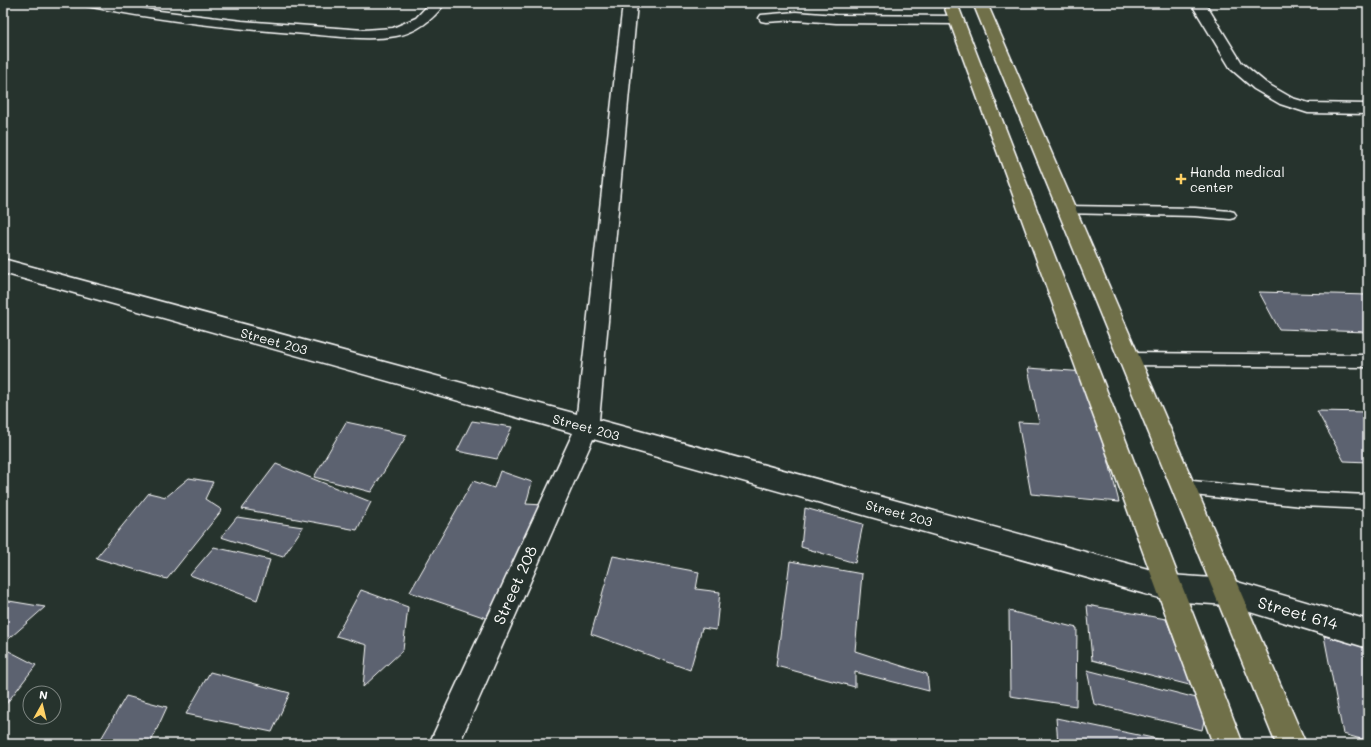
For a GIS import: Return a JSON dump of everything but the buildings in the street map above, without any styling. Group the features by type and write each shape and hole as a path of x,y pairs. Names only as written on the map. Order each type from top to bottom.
{"main road":[{"path":"980,3 1291,744"},
{"path":"953,11 1228,744"}],"street":[{"path":"92,3 151,14 242,25 364,34 396,32 420,21 438,3"},
{"name":"Street 208","path":"444,744 587,427 630,3"},
{"path":"1198,3 1236,66 1260,86 1286,101 1308,108 1368,109"},
{"path":"766,18 796,16 836,19 953,11"},
{"name":"Street 203","path":"4,268 1170,588 1227,592"},
{"name":"Street 614","path":"1227,592 1368,634"}],"lane":[{"path":"1067,210 1195,212 1230,215"},
{"path":"1129,359 1368,361"},
{"path":"1184,487 1302,499 1368,502"}],"place":[{"name":"Handa medical center","path":"1181,179"}]}
